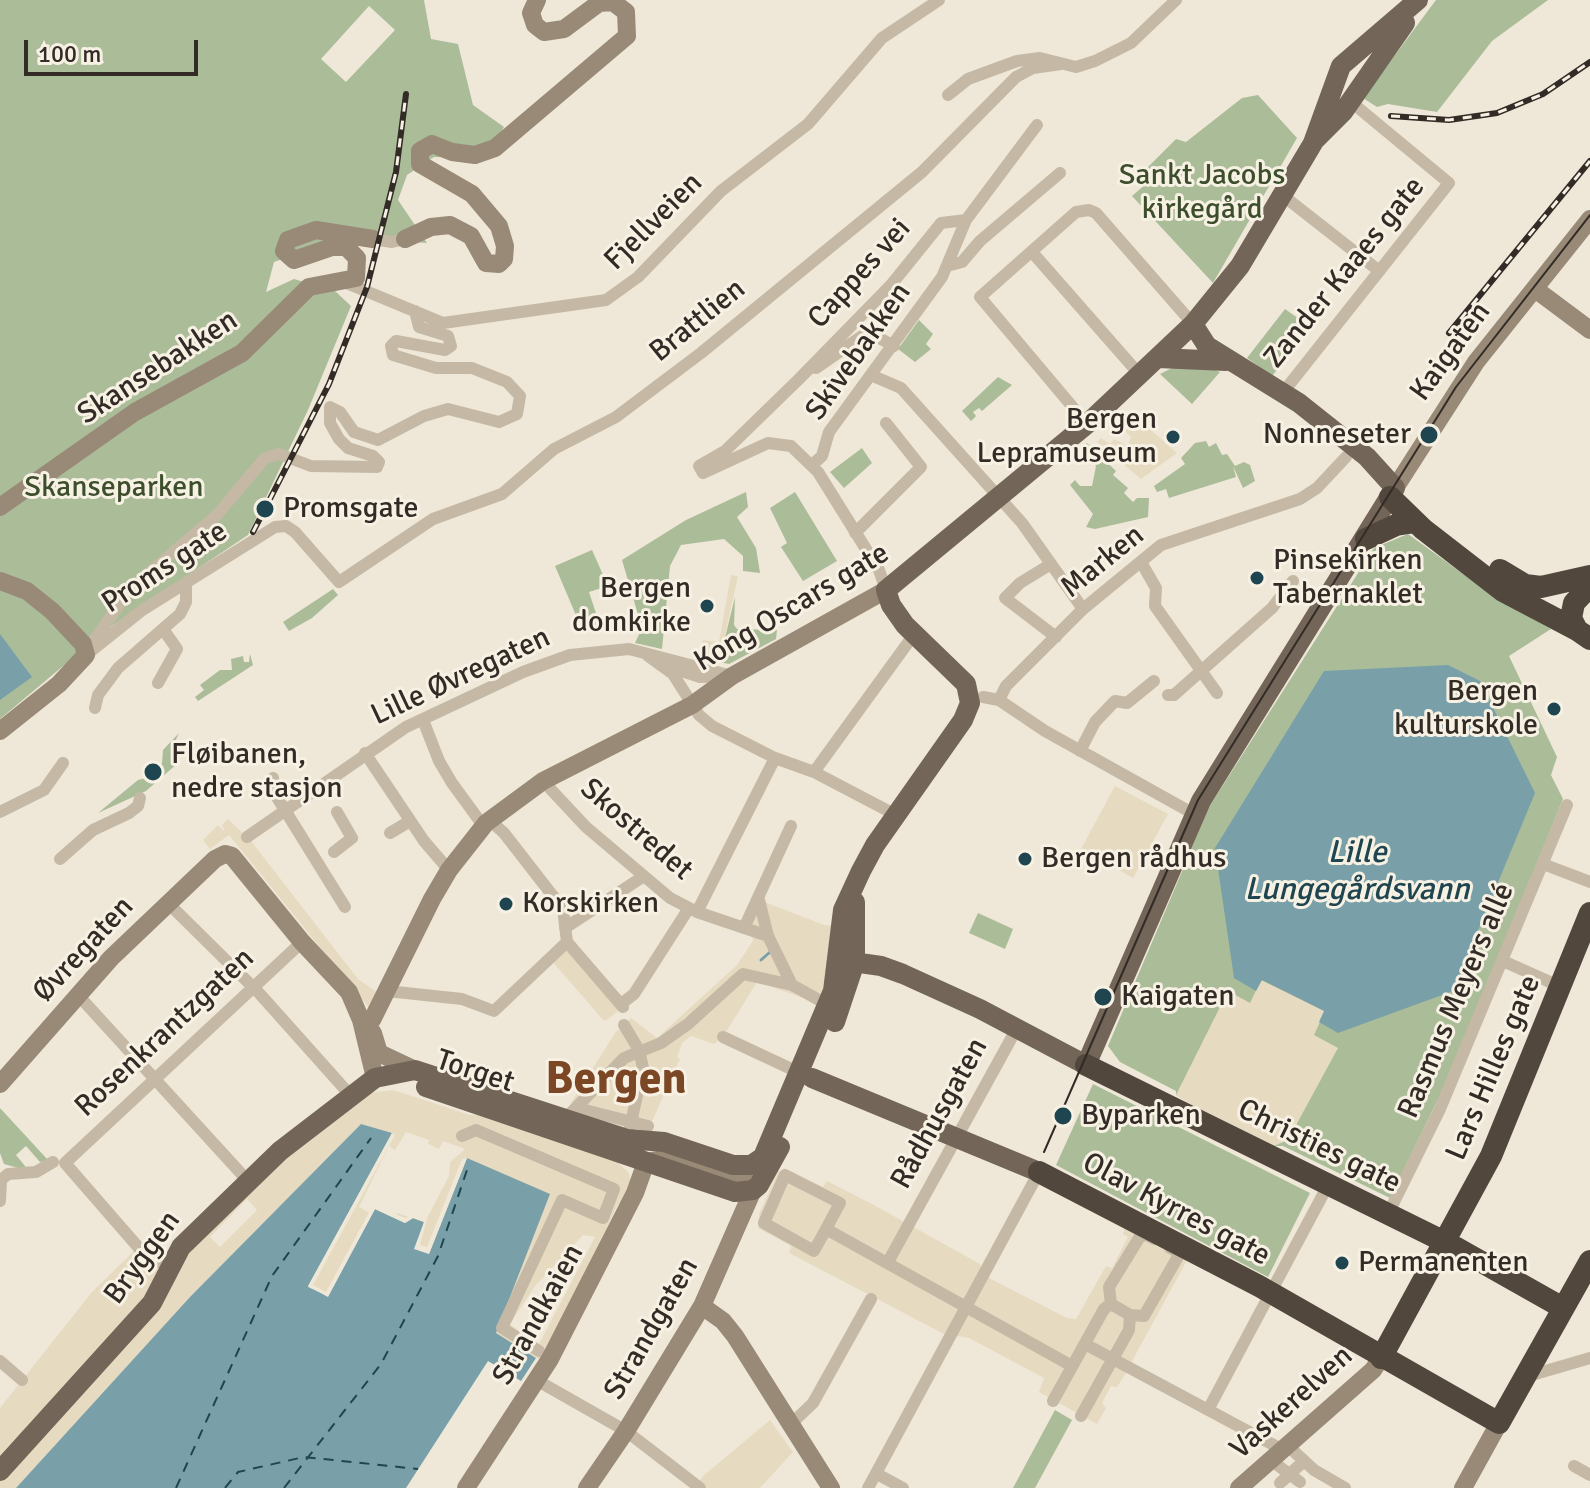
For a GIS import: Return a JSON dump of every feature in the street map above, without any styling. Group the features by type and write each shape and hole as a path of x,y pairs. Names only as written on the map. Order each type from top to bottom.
{"highway":[{"path":"1393,492 1415,522 1503,591 1584,634"},
{"path":"1393,492 1510,578 1541,587 1590,576"},
{"path":"1366,539 1396,525 1415,522"},
{"path":"1584,634 1571,618 1574,603 1590,586"},
{"name":"Lars Hilles gate","path":"1381,1358 1491,1156 1590,913"},
{"name":"Christies gate","path":"1086,1065 1327,1187 1443,1241 1563,1308"},
{"name":"Olav Kyrres gate","path":"1039,1172 1129,1217 1186,1252 1273,1294 1499,1423"},
{"path":"1499,1423 1590,1261"}],"main road":[{"path":"1313,143 1384,58 1419,0"},
{"path":"1313,143 1341,66 1419,0"},
{"name":"Kong Oscars gate","path":"886,590 1087,424 1193,324 1240,266 1313,143"},
{"path":"1193,324 1207,346 1281,395 1299,403 1338,434 1393,492"},
{"path":"1158,358 1231,362"},
{"path":"1281,395 1292,412 1393,492"},
{"name":"Kaigaten","path":"1086,1065 1194,814 1393,492"},
{"path":"847,961 843,910 861,871 963,720 974,690 894,611 886,590"},
{"path":"753,1190 774,1162 837,1002 855,933 855,903 861,871"},
{"name":"Christies gate","path":"855,933 869,949 917,981"},
{"name":"Christies gate","path":"847,961 881,966 917,981 1017,1028 1086,1065"},
{"name":"Torget","path":"344,1089 394,1071 415,1070 571,1113 627,1139 638,1130 733,1165 751,1165 763,1157"},
{"path":"763,1157 806,1075"},
{"name":"Olav Kyrres gate","path":"806,1075 960,1134 1039,1172"},
{"name":"Torget","path":"375,1078 436,1090 729,1190 753,1190"},
{"name":"Bryggen","path":"0,1471 152,1303 181,1247 344,1089"}],"street":[{"path":"359,289 356,278 359,271 352,251 332,247 294,260 284,251 288,240 316,230 392,242 431,227 450,225 471,236 486,263 499,264 504,259 505,246 499,226 472,194 420,164 420,151 432,144 452,152 475,155 495,148 627,36 626,12 613,2 599,3 564,29 544,32 535,25 531,13 537,0"},
{"name":"Fjellveien","path":"359,289 434,321 455,323 597,302 615,295 638,277 721,191 808,124 882,38 939,0"},
{"path":"948,95 968,79 1017,61 1040,58 1081,66 1122,50 1176,0"},
{"name":"Brattlien","path":"275,527 286,526 295,532 339,582 433,519 502,494 564,443 608,422 639,401 922,172 1007,84 1033,68 1061,64"},
{"name":"Zander Kaaes gate","path":"1281,395 1449,183 1350,101"},
{"name":"Skivebakken","path":"812,465 822,456 829,432 873,376 947,266 966,220 1037,125"},
{"name":"Skivebakken","path":"947,266 962,262 980,241 1060,173"},
{"path":"1281,194 1378,270"},
{"path":"1087,424 980,297 1076,212 1089,210 1096,213 1193,324"},
{"name":"Cappes vei","path":"812,465 791,446 774,443 761,445 703,473 699,466 725,451 799,379 891,285 941,223 951,219 966,220"},
{"name":"Kaigaten","path":"1393,492 1476,362 1586,225"},
{"path":"1032,252 1140,375"},
{"name":"Skansebakken","path":"0,507 135,412 242,353 309,287 359,289"},
{"path":"1535,289 1585,326"},
{"path":"0,731 59,684 86,655 129,590 216,516 265,458 279,454 305,465 377,467 379,462 373,456 348,448 339,439 330,423 330,407 340,412 354,432 378,440 424,416 448,409 499,422 517,414 520,396 507,382 472,368 436,368 393,355 391,346 396,341 445,350 451,346 448,336 419,327 415,311"},
{"name":"Cappes vei","path":"799,379 862,334 868,332 894,346"},
{"path":"873,376 901,388 999,497 1083,609"},
{"path":"855,533 921,467 886,423"},
{"name":"Marken","path":"999,700 1006,686 1083,609 1161,545 1300,499 1317,488 1346,457"},
{"path":"812,465 879,570 886,590"},
{"name":"Proms gate","path":"86,655 141,611 275,527"},
{"path":"1141,562 1156,588 1155,606 1217,693"},
{"path":"1051,564 1020,583 1005,598 1056,637"},
{"path":"0,581 27,591 52,611 83,644 86,655"},
{"path":"1168,695 1174,695 1272,608 1293,581"},
{"path":"95,708 98,695 115,670 180,614 186,602 186,585"},
{"name":"Kong Oscars gate","path":"372,1020 449,870 486,823 543,781 692,705 732,676 886,590"},
{"path":"158,683 177,649 163,629"},
{"path":"814,772 881,687 915,633"},
{"name":"Lille Øvregaten","path":"247,837 365,753 423,720 523,672 570,655 629,649 643,653"},
{"path":"643,653 732,676"},
{"path":"643,653 679,681 692,705 712,726 775,758 814,772 896,815"},
{"path":"658,663 700,677 732,676"},
{"path":"1080,751 1095,722 1115,701 1127,703 1154,681"},
{"path":"974,690 999,700 1020,716 1194,814"},
{"path":"423,720 444,771 479,820 495,825 504,833 563,909 567,942 622,1006 634,994 693,910 775,758"},
{"path":"365,753 410,821 449,870"},
{"path":"0,812 44,790 63,763"},
{"path":"273,778 275,794 345,907"},
{"name":"Skostredet","path":"543,781 586,827 644,876 693,910 768,936"},
{"path":"60,859 93,830 129,813 138,806 140,798"},
{"name":"Rasmus Meyers allé","path":"1388,1214 1440,1109 1567,805"},
{"path":"334,852 352,838 337,812"},
{"path":"390,833 410,821"},
{"path":"744,928 791,826"},
{"name":"Øvregaten","path":"0,1084 78,995 168,903 215,859 225,854 232,856 302,942"},
{"path":"1543,864 1590,882"},
{"path":"565,928 644,876"},
{"path":"759,900 768,936 792,985"},
{"path":"168,903 253,987 344,1089"},
{"path":"302,942 349,992 361,1020 375,1078"},
{"name":"Rosenkrantzgaten","path":"59,1162 156,1080 302,942"},
{"path":"387,991 462,999 494,1011 567,942"},
{"path":"1503,961 1561,987"},
{"path":"571,1113 624,1058 661,1043 688,1024 743,974 792,985 837,1002"},
{"path":"349,992 358,996 372,1020 379,1053 415,1070"},
{"path":"78,995 247,1180"},
{"path":"624,1025 639,1050 643,1068 638,1130"},
{"name":"Rådhusgaten","path":"888,1262 1017,1028"},
{"name":"Olav Kyrres gate","path":"723,1037 806,1075"},
{"name":"Torget","path":"462,1136 476,1130 614,1189"},
{"path":"646,1162 668,1158 737,1178 756,1168 763,1157"},
{"path":"0,1201 1,1180 8,1174 36,1172 59,1162 145,1255 170,1267"},
{"name":"Strandkaien","path":"466,1488 538,1381 599,1266 646,1162"},
{"path":"868,1488 1039,1172"},
{"path":"785,1175 840,1203 826,1229 814,1251 764,1223 785,1175"},
{"path":"1209,1408 1273,1294 1327,1187"},
{"name":"Strandkaien","path":"539,1351 502,1328 562,1200 603,1218 614,1189"},
{"name":"Strandgaten","path":"587,1488 626,1431 702,1306 753,1190"},
{"path":"1129,1217 1139,1238"},
{"path":"826,1229 1072,1366"},
{"path":"1144,1234 1186,1252 1144,1316 1130,1315 1111,1304 1109,1287 1144,1234"},
{"path":"791,1424 813,1403 871,1299"},
{"path":"1053,1401 1104,1309 1111,1304"},
{"path":"702,1306 723,1321 735,1336 831,1488"},
{"path":"1081,1416 1129,1330 1130,1315"},
{"path":"1085,1344 1209,1408 1282,1453 1304,1461 1345,1488"},
{"name":"Vaskerelven","path":"1239,1488 1373,1370 1381,1358"},
{"path":"1525,1377 1590,1358"},
{"path":"0,1361 22,1380"},
{"path":"538,1381 626,1431 700,1488"},
{"path":"1463,1488 1499,1423"},
{"path":"1282,1453 1284,1478"},
{"path":"1284,1478 1304,1461"},
{"path":"1574,1466 1590,1475"},
{"path":"1284,1478 1303,1485 1314,1470"},
{"path":"877,1474 903,1488"}],"green space":[{"name":"Skanseparken","path":"0,0 424,0 431,39 458,44 473,105 504,127 485,158 434,157 407,175 398,200 427,243 345,237 274,262 266,292 294,279 335,291 351,306 308,410 248,535 106,630 0,719","holes":["369,6 395,30 346,82 321,59"]},
{"path":"1436,0 1548,0 1492,41 1437,112 1388,104 1377,107 1363,98"},
{"name":"Sankt Jacobs kirkegård","path":"1258,95 1297,138 1213,283 1132,196 1147,183 1141,174 1176,139 1186,142 1242,98"},
{"path":"1285,309 1305,323 1315,323 1272,376 1247,358"},
{"path":"919,320 933,334 926,344 931,349 915,362 898,349"},
{"path":"1172,368 1209,368 1220,372 1192,404 1160,374"},
{"path":"998,377 1012,385 982,411 979,408 973,412 976,416 971,421 962,411"},
{"path":"1206,441 1209,447 1216,443 1222,455 1227,454 1235,466 1244,462 1250,465 1255,481 1243,488 1233,466 1236,477 1169,498 1166,489 1157,492 1154,486 1185,464 1181,458 1195,443"},
{"path":"1087,443 1116,471 1113,475 1128,488 1124,493 1133,502 1137,498 1149,498 1148,517 1095,529 1086,527 1093,514 1070,485 1075,480 1080,486 1092,486 1096,466 1081,448"},
{"path":"862,448 872,463 844,488 830,472"},
{"path":"746,492 748,507 737,517 756,548 760,573 743,571 743,556 724,539 681,545 670,566 662,649 635,643 642,628 622,560 686,520"},
{"path":"795,492 837,561 803,581 781,547 787,543 770,508"},
{"name":"Byparken","path":"1408,534 1495,597 1551,629 1509,656 1557,757 1551,775 1563,799 1456,1062 1390,1198 1283,1146 1274,1146 1241,1129 1232,1130 1208,1118 1202,1108 1176,1095 1176,1091 1120,1062 1108,1046 1186,862 1197,826 1374,548"},
{"path":"592,550 608,586 589,592 601,628 594,629 589,617 578,620 555,566"},
{"path":"333,589 338,595 312,618 289,631 283,622"},
{"path":"735,597 734,625 737,629 777,630 776,639 729,664 719,662"},
{"path":"250,654 253,665 198,701 195,697 204,690 200,685 220,670 232,670 231,659 243,656 244,662 249,662"},
{"path":"179,733 171,750 178,763 146,791 98,813 138,780 154,776 162,763 163,750"},
{"path":"978,913 1013,929 1005,949 969,933"},
{"name":"Byparken","path":"1093,1084 1310,1193 1268,1277 1056,1165"},
{"path":"0,1108 48,1160 40,1162 26,1146 16,1155 29,1171 4,1164 0,1153"},
{"path":"1055,1410 1072,1420 1035,1488 1013,1488"}],"shaded area":[{"path":"1136,417 1177,453 1141,479 1097,442 1101,438 1110,444 1114,439 1128,446 1131,437 1124,430"},
{"path":"731,575 738,576 719,662 699,657 703,640 719,642"},
{"path":"1115,786 1168,814 1133,878 1081,849"},
{"path":"228,819 251,841 358,979 378,993 370,1009 229,835 210,849 203,840 218,825 225,832 222,825"},
{"path":"762,901 824,925 836,926 833,991 812,1001 757,982 723,1037 714,1044 691,1036 682,1043 677,1057 680,1059 644,1139 565,1119 571,1103 615,1033 631,1018 657,1038 737,965 753,941 752,936 742,933"},
{"path":"561,945 623,1007 604,1021 551,960"},
{"path":"1261,980 1325,1011 1314,1035 1338,1048 1288,1140 1274,1146 1241,1129 1232,1130 1176,1095 1228,991 1250,1003"},
{"path":"393,1090 470,1115 495,1115 615,1160 629,1173 631,1181 625,1201 618,1204 542,1361 495,1333 550,1194 429,1254 328,1297 308,1286 391,1133 361,1124 190,1297 16,1488 0,1488 0,1408 92,1292 134,1251 168,1266 223,1205 367,1093","holes":["406,1132 429,1140 428,1144 439,1149 443,1141 465,1149 450,1162 449,1176 425,1222 397,1213 395,1218 372,1214 359,1207 389,1146 395,1150","247,1199 257,1210 220,1247 210,1237","583,1235 595,1237 538,1346 510,1324 535,1286"]},
{"path":"784,1168 823,1187 827,1181 872,1204 980,1264 985,1276 1067,1318 1076,1319 1106,1266 1112,1268 1128,1237 1123,1234 1126,1222 1192,1251 1124,1376 1117,1387 1111,1386 1102,1403 1106,1408 1097,1424 1039,1392 1044,1378 969,1338 944,1334 789,1253 791,1246 758,1228 759,1214 778,1172"},
{"path":"770,1420 793,1452 760,1488 704,1488 700,1480 703,1476"}],"water":[{"path":"0,634 32,677 0,700"},
{"name":"Lille Lungegårdsvann","path":"1448,665 1480,681 1535,793 1453,991 1338,1033 1319,1022 1324,1011 1262,980 1256,991 1234,978 1215,848 1324,671"},
{"path":"361,1124 392,1133 308,1287 328,1296 375,1209 405,1223 413,1218 424,1222 418,1248 429,1254 467,1158 550,1194 496,1333 536,1358 521,1381 488,1361 406,1488 16,1488 190,1297"}],"pier":[{"path":"392,1133 395,1135 313,1285 326,1292 373,1205 405,1218 413,1214 427,1219 420,1245 427,1247 462,1159 467,1158 429,1254 414,1249 424,1222 413,1218 405,1223 375,1209 328,1297 308,1286"}],"waterway":[{"path":"761,960 770,952"}],"ferry route":[{"path":"176,1488 272,1276 371,1138"},
{"path":"284,1488 381,1364 438,1256 469,1164"},
{"path":"225,1488 238,1472 304,1457 418,1469"}],"tram line":[{"path":"1044,1152 1198,800 1456,387 1590,215"}],"railway":[{"path":"1391,116 1449,120 1497,113 1543,94 1590,62"},
{"path":"253,532 329,384 367,287 396,172 406,94"},
{"path":"1449,333 1590,161"}],"place":[{"name":"Nonneseter","path":"1429,435"},
{"name":"Bergen Lepramuseum","path":"1173,437"},
{"name":"Promsgate","path":"265,509"},
{"name":"Pinsekirken Tabernaklet","path":"1257,578"},
{"name":"Bergen domkirke","path":"707,606"},
{"name":"Bergen kulturskole","path":"1554,709"},
{"name":"Fløibanen, nedre stasjon","path":"153,772"},
{"name":"Bergen rådhus","path":"1025,859"},
{"name":"Korskirken","path":"506,904"},
{"name":"Kaigaten","path":"1103,997"},
{"name":"Byparken","path":"1063,1116"},
{"name":"Permanenten","path":"1342,1263"}],"district":[{"name":"Bergen","path":"616,1081"}]}
